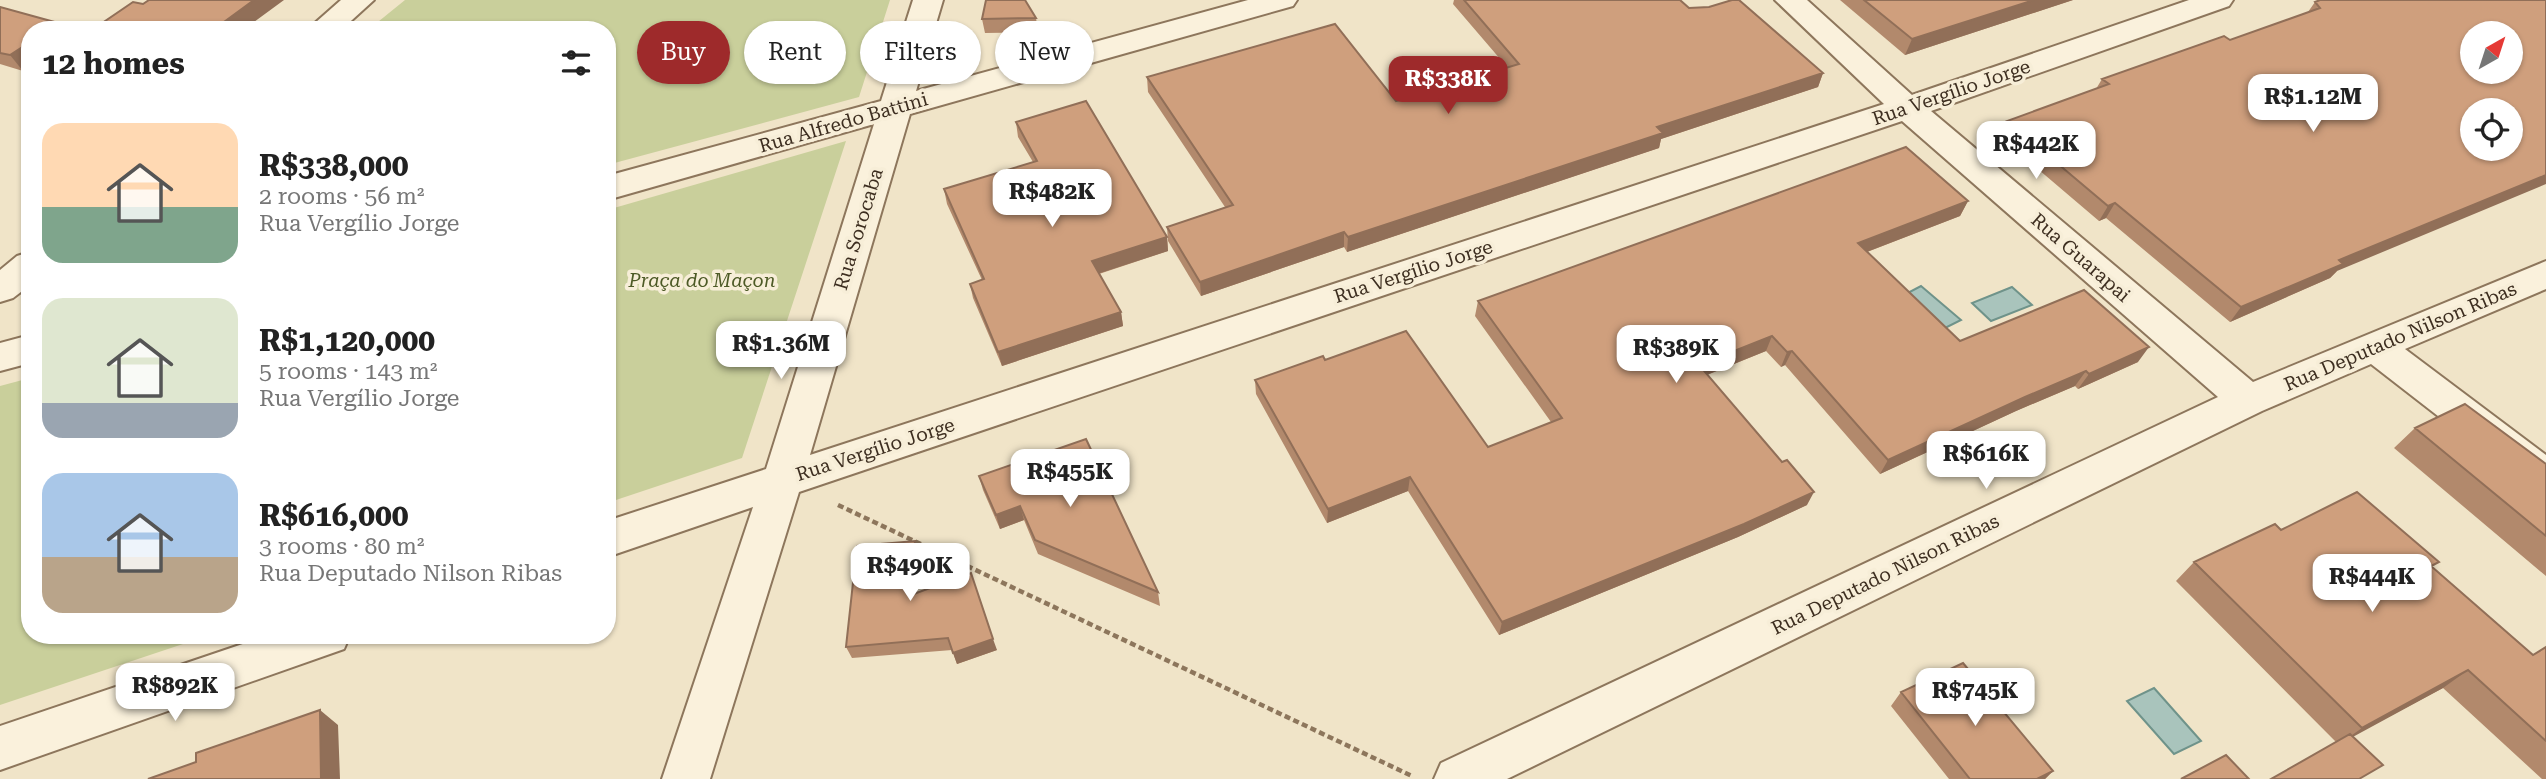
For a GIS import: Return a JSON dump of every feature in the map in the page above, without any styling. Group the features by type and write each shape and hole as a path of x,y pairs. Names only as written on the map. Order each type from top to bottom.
{"street":[{"path":"333,21 359,0"},
{"name":"Rua Sorocaba","path":"686,779 783,479 928,0"},
{"name":"Rua Alfredo Battini","path":"616,186 1282,0"},
{"name":"Rua Guarapai","path":"1790,0 1907,108 2248,400"},
{"name":"Rua Vergílio Jorge","path":"616,536 1907,108 2218,0"},
{"path":"0,289 21,272"},
{"name":"Rua Deputado Nilson Ribas","path":"1458,779 2248,400 2546,274"},
{"path":"2376,347 2546,477"},
{"path":"0,357 21,351"},
{"path":"0,748 302,644"}],"path":[{"path":"783,479 1418,779"}],"green space":[{"path":"405,0 890,0 883,21 860,21 860,84 863,84 859,97 616,163 616,21 379,21"},
{"name":"Praça do Maçon","path":"846,141 742,458 616,500 616,207"},
{"path":"21,380 21,644 183,644 0,705 0,386"}],"water":[{"path":"1921,286 1961,320 1941,330 1902,296"},
{"path":"2012,287 2032,305 1991,321 1972,303"},
{"path":"2154,688 2201,741 2174,754 2127,701"}],"building":[{"path":"149,0 254,0 225,21 105,21 133,2 143,4"},
{"path":"986,0 1025,0 1036,18 982,19"},
{"path":"1464,0 1680,0 1689,8 1709,7 1739,0 1823,73 1657,127 1663,133 1348,237 1344,232 1200,282 1167,227 1233,205 1147,77 1335,24 1396,101 1519,64"},
{"path":"1864,0 2034,0 1912,39"},
{"path":"2320,0 2546,0 2546,175 2339,260 2343,264 2241,307 2115,203 2108,206 2007,121 2109,84 2102,79 2224,36 2230,40 2320,8 2315,2"},
{"path":"0,7 51,21 21,21 21,48 10,55 0,53"},
{"path":"1086,101 1167,237 1092,261 1121,312 998,352 970,284 984,279 944,189 1037,161 1016,122"},
{"path":"1906,147 1968,201 1858,243 1960,341 2084,290 2149,347 2089,374 2086,371 2025,397 1888,460 1792,351 1787,352 1772,336 1699,365 1782,462 1787,460 1814,492 1744,524 1502,622 1410,477 1328,509 1255,380 1323,356 1325,360 1406,331 1488,447 1562,418 1478,301"},
{"path":"2465,404 2546,464 2546,536 2415,428"},
{"path":"1086,439 1158,592 1035,540 1020,506 996,515 979,476"},
{"path":"2357,492 2439,562 2431,566 2533,655 2546,647 2546,741 2468,670 2362,728 2194,562 2275,524 2281,530"},
{"path":"915,541 911,595 971,573 993,639 953,653 948,638 846,647 857,546"},
{"path":"1963,663 2053,771 2037,779 1970,779 1901,692"},
{"path":"320,710 321,779 148,779 196,762 196,753"},
{"path":"2350,734 2383,765 2359,779 2271,779"},
{"path":"2226,755 2249,779 2181,779"}]}
